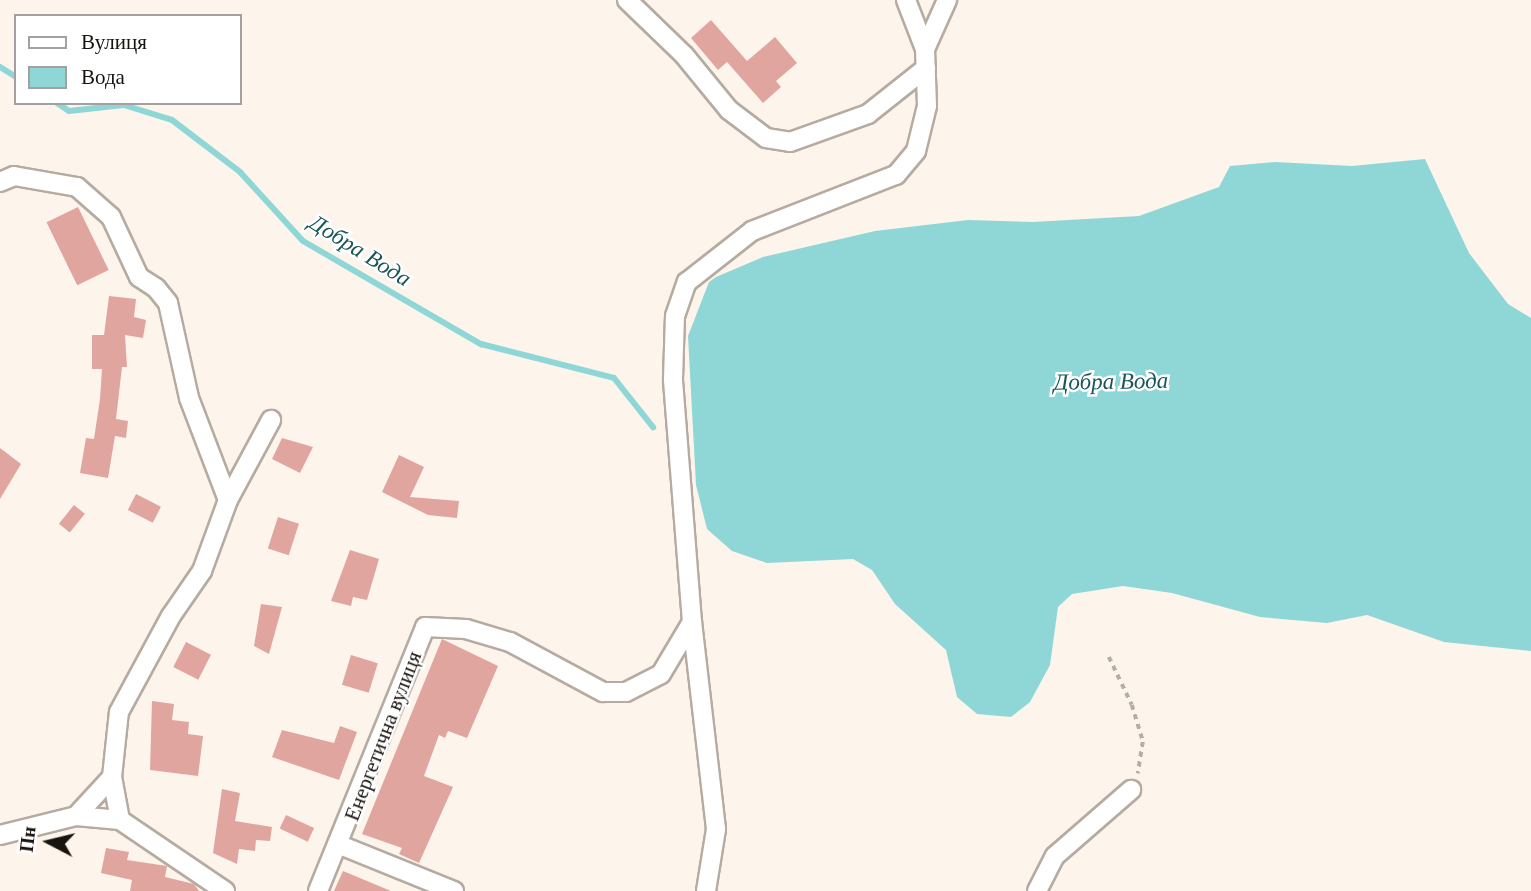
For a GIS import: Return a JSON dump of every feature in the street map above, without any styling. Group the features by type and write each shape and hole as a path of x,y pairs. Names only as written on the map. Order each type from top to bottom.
{"street":[{"path":"627,0 684,55 729,110 766,138 790,142 868,114 926,68"},
{"path":"706,891 716,829 692,622 673,379 675,316 687,282 752,231 896,175 916,151 927,106 925,49 906,0"},
{"path":"925,49 947,0"},
{"path":"0,182 14,176 77,187 111,218 139,277 156,288 168,303 189,398 228,500"},
{"path":"120,820 112,777 119,712 171,616 202,571 228,500 271,420"},
{"name":"Енергетична вулиця","path":"318,891 340,845 425,627 466,629 510,642 603,692 626,692 661,674 692,622"},
{"path":"76,816 112,777"},
{"path":"1037,891 1055,856 1131,790"},
{"path":"0,835 76,816 120,820 225,891"},
{"name":"Енергетична вулиця","path":"340,845 454,891"}],"path":[{"path":"1109,657 1132,705 1143,742 1139,772 1131,790"}],"water":[{"path":"1425,159 1469,253 1508,304 1531,318 1531,651 1444,642 1367,615 1327,623 1260,617 1172,593 1123,586 1072,594 1058,607 1050,665 1030,702 1011,717 977,714 957,697 946,650 895,604 872,570 853,559 767,563 732,551 707,529 696,485 688,336 709,282 716,277 763,257 875,231 968,220 1033,222 1139,216 1219,187 1230,166 1275,162 1352,166"}],"building":[{"path":"711,20 747,61 775,37 797,63 776,81 781,87 763,103 727,62 718,70 691,38"},
{"path":"78,207 109,270 77,285 47,222"},
{"path":"109,296 136,299 134,317 146,320 143,338 125,335 127,367 122,367 116,419 128,421 126,438 115,436 108,478 80,473 86,438 94,439 100,399 102,369 92,369 92,335 104,335"},
{"path":"282,438 313,447 300,473 272,459"},
{"path":"0,448 21,464 0,499"},
{"path":"399,455 424,467 410,497 459,501 457,518 428,515 382,492"},
{"path":"136,494 161,507 153,523 128,510"},
{"path":"74,505 85,514 70,532 59,524"},
{"path":"278,517 299,524 289,555 268,548"},
{"path":"350,550 379,559 367,600 353,597 351,606 331,601"},
{"path":"261,604 282,607 269,654 254,646"},
{"path":"442,639 498,666 467,738 448,731 445,738 439,735 424,776 453,787 419,863 399,854 402,848 362,834"},
{"path":"186,642 211,655 198,680 173,667"},
{"path":"351,655 378,663 369,693 342,685"},
{"path":"152,701 174,704 172,720 189,722 188,734 203,736 198,776 150,770"},
{"path":"340,726 357,732 339,780 272,757 282,730 334,743"},
{"path":"222,789 240,793 235,821 272,827 270,841 256,840 255,851 239,849 237,864 213,853"},
{"path":"286,815 314,828 308,842 280,829"},
{"path":"106,848 129,852 127,860 167,866 165,877 194,884 199,891 130,891 132,880 101,873"},
{"path":"343,871 391,891 334,891"}],"waterway":[{"name":"Добра Вода","path":"0,67 14,76"},
{"name":"Добра Вода","path":"60,105 69,111 124,105"},
{"name":"Добра Вода","path":"124,105 172,120 240,172 303,241 481,344 614,378 653,427"}]}
